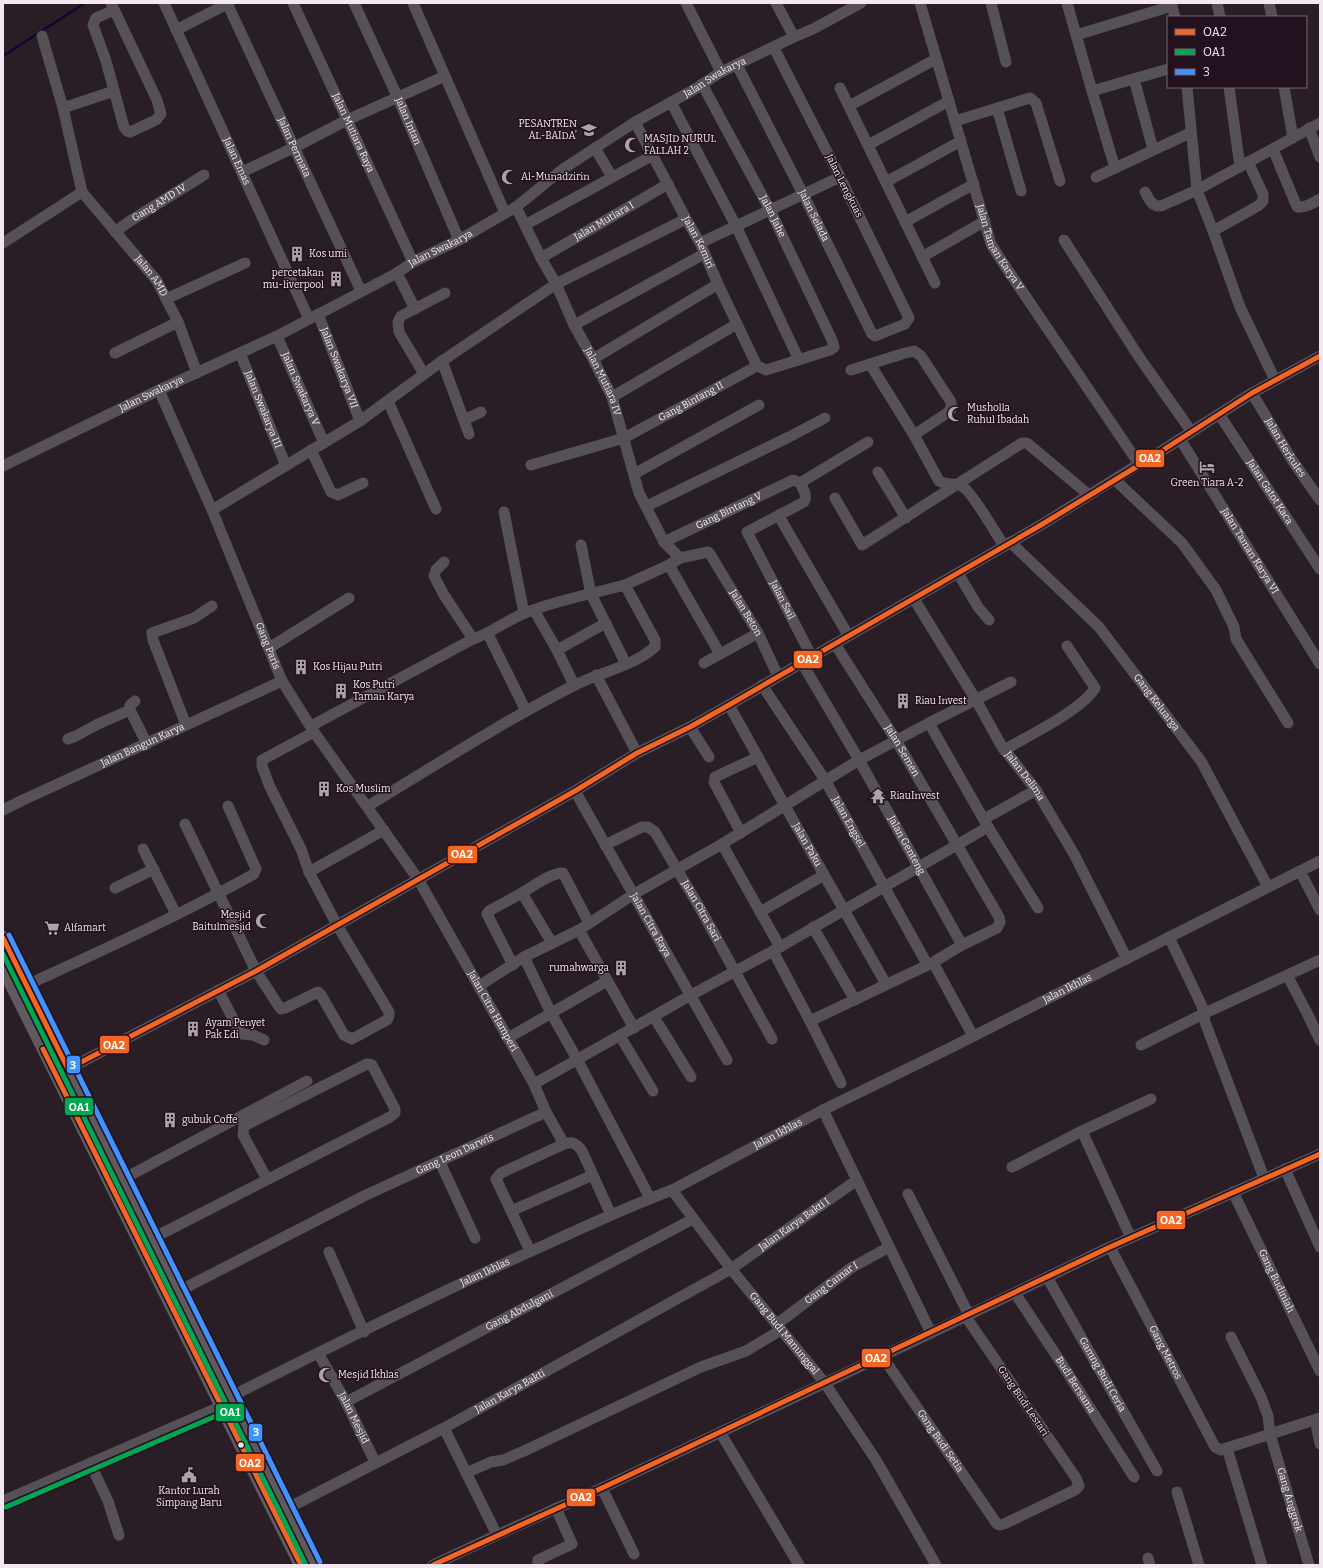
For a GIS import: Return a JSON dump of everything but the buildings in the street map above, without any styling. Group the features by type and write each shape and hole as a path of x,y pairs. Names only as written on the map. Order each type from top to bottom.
{"main road":[{"path":"3,938 179,1291 183,1315"},
{"path":"3,967 183,1315 226,1402 300,1565"},
{"path":"226,1402 286,1509 314,1565"}],"street":[{"name":"Jalan Emas","path":"164,3 242,172 313,316"},
{"path":"176,30 228,3"},
{"name":"Jalan Permata","path":"228,3 361,291"},
{"name":"Jalan Mutiara Raya","path":"293,3 413,262"},
{"name":"Jalan Intan","path":"354,3 398,98 459,240"},
{"path":"413,3 505,213"},
{"path":"686,3 722,72"},
{"path":"776,3 794,37"},
{"name":"Jalan Swakarya","path":"3,466 159,390 277,336 396,273 413,262 459,240 516,207 563,169 635,122 722,72 813,29 861,3"},
{"name":"Jalan Taman Karya V","path":"920,3 991,244 1139,464"},
{"path":"991,3 1006,62"},
{"path":"1067,3 1116,168"},
{"path":"1217,3 1220,16"},
{"path":"1269,3 1272,16"},
{"path":"112,7 157,100 161,114 156,120 138,130 130,132 124,127 106,62 93,25 96,18 112,7"},
{"path":"1076,35 1173,9"},
{"name":"Jalan AMD","path":"42,36 63,108 82,192 157,281 178,322 197,373"},
{"name":"Jalan Lengkuas","path":"774,48 840,177 909,318 905,324"},
{"path":"849,106 936,58"},
{"name":"Jalan Selada","path":"737,65 872,334 875,336 905,324"},
{"path":"1092,90 1167,69"},
{"path":"242,172 347,120 445,76"},
{"path":"1134,79 1153,149"},
{"name":"Jalan Jahe","path":"702,84 770,210 832,340 834,347 830,350 799,360"},
{"path":"840,88 935,283"},
{"path":"1186,88 1197,190 1214,231 1240,307 1275,380"},
{"path":"1214,231 1258,206 1262,201 1263,194 1244,164 1229,88"},
{"path":"1284,88 1293,138"},
{"path":"63,108 114,91"},
{"path":"955,121 1030,98 1036,103 1060,182"},
{"path":"868,144 949,101"},
{"path":"671,102 736,226 799,360 766,370 757,366"},
{"path":"997,108 1021,191"},
{"name":"Jalan Kemiri","path":"635,122 686,220 700,243 757,366"},
{"path":"1145,192 1156,207 1161,206 1197,190 1320,123"},
{"path":"1309,128 1320,156"},
{"path":"1096,177 1190,133"},
{"path":"886,182 961,141"},
{"path":"594,148 612,177"},
{"path":"1273,149 1297,207 1302,208 1320,199"},
{"path":"525,225 652,155"},
{"name":"Gang AMD IV","path":"115,232 204,175"},
{"path":"700,243 840,177"},
{"name":"Jalan Mutiara I","path":"541,258 668,184"},
{"path":"905,222 974,184"},
{"path":"3,243 82,192"},
{"name":"Jalan Mutiara IV","path":"516,207 541,258 556,284 574,325 612,397 639,493 647,506 664,542 680,558"},
{"path":"212,510 360,421 424,374 556,284 686,220"},
{"path":"922,257 985,221"},
{"path":"1064,240 1139,357 1192,431"},
{"path":"574,325 704,254"},
{"path":"166,299 245,263"},
{"path":"396,273 414,309"},
{"path":"593,359 718,284"},
{"path":"424,374 399,332 398,322 401,316 445,293"},
{"name":"Jalan Swakarya VII","path":"313,316 360,421"},
{"path":"115,353 178,322"},
{"path":"612,397 737,324"},
{"name":"Jalan Swakarya V","path":"277,336 324,443"},
{"path":"852,370 905,353 914,352 921,356 951,402 951,409 914,435"},
{"name":"Jalan Swakarya III","path":"240,353 286,466"},
{"path":"68,1070 256,971 575,791 637,753 690,727 729,705 1041,525 1146,461 1252,393 1320,356"},
{"path":"442,362 469,434"},
{"path":"870,364 914,435 939,481 945,485 958,485"},
{"name":"Gang Bintang II","path":"531,465 624,438 757,366"},
{"name":"Gang Paris","path":"159,390 212,510 282,681 313,729 418,879"},
{"name":"Jalan Herkules","path":"1252,393 1292,460 1320,500"},
{"path":"388,400 436,509"},
{"path":"634,474 759,405"},
{"path":"464,420 481,412"},
{"name":"Jalan Gatot Kaca","path":"1219,414 1320,570"},
{"path":"647,506 789,438 825,418"},
{"name":"Jalan Taman Karya VI","path":"1180,439 1320,664"},
{"name":"Gang Bintang V","path":"664,542 796,481 868,442"},
{"path":"835,498 862,545 1022,443 1028,443 1089,495"},
{"path":"311,450 331,492 334,494 338,495 363,483"},
{"path":"878,472 906,518"},
{"path":"1115,480 1182,543 1216,590 1234,627 1236,638 1288,722"},
{"path":"796,481 806,500 780,514 780,518 848,635"},
{"name":"Gang Keluarga","path":"958,485 968,491 1007,544 1099,627 1201,761 1268,887"},
{"path":"504,512 529,612 557,650 574,685"},
{"name":"Jalan Sail","path":"780,514 747,532 812,657"},
{"path":"581,545 591,594 626,664"},
{"name":"Jalan Beton","path":"680,558 708,552 758,633 778,676"},
{"path":"185,824 256,971 278,1005 281,1008 318,992 344,1035 347,1038 352,1039 387,1020 389,1012 336,925 309,872 300,849 270,786 262,766 262,760 313,729 473,639 488,634 529,612 558,601 625,585 669,565 680,558"},
{"path":"444,562 436,570 434,576 444,595 473,639"},
{"path":"669,565 720,654"},
{"path":"958,574 978,607 989,620"},
{"path":"368,806 526,711 574,685 647,654 655,647 655,640 625,585"},
{"path":"269,648 349,598"},
{"name":"Jalan Delima","path":"914,599 976,700 1004,750 1036,790 1086,875 1126,959"},
{"path":"186,725 153,640 152,633 194,618 212,606"},
{"path":"557,650 606,623"},
{"path":"704,663 758,633"},
{"path":"488,634 526,711"},
{"name":"Jalan Semen","path":"835,644 896,740 999,917 1000,922 997,928 962,945"},
{"path":"1004,750 1076,708 1091,695 1095,688 1067,646"},
{"name":"Jalan Genteng","path":"802,663 859,760 962,945"},
{"path":"596,675 637,753"},
{"name":"Jalan Bangun Karya","path":"3,810 282,681"},
{"path":"479,986 524,957 579,930 634,894 741,833 859,760 1011,682"},
{"name":"Jalan Engsel","path":"762,685 825,780 929,963 934,964 973,1036"},
{"path":"68,738 76,736 132,705 147,744"},
{"name":"Jalan Paku","path":"729,705 886,984"},
{"path":"929,723 986,823 1038,908"},
{"path":"690,727 709,757"},
{"path":"741,833 714,782 715,777 758,757"},
{"path":"534,1084 691,995 777,949 919,867 956,845 1036,790"},
{"name":"Jalan Citra Raya","path":"575,791 727,1060"},
{"path":"27,985 176,914 221,897 254,874 256,869 228,806"},
{"name":"Jalan Citra Sari","path":"605,845 642,827 648,827 654,832 701,910 772,1039"},
{"path":"309,872 384,830"},
{"path":"722,844 760,912 841,1083"},
{"path":"144,849 176,914"},
{"name":"Jalan Ikhlas","path":"3,1501 226,1402 318,1353 530,1251 650,1198 672,1190 823,1110 1320,861"},
{"path":"115,888 154,869"},
{"path":"1300,871 1320,910"},
{"path":"513,964 487,914 489,911 553,875 563,873 589,923"},
{"path":"760,912 824,875"},
{"name":"Jalan Citra Hamperi","path":"418,879 534,1084 546,1112 564,1144"},
{"path":"522,893 552,943"},
{"path":"813,927 854,1000"},
{"path":"579,930 634,1028"},
{"path":"1169,937 1202,1006 1205,1022 1264,1178"},
{"path":"810,1020 929,963 962,945"},
{"path":"524,957 551,1013 650,1198"},
{"path":"1141,1045 1203,1014 1320,960"},
{"path":"1287,975 1320,1040"},
{"path":"508,1038 607,981"},
{"path":"218,990 240,1032 242,1034 253,1035 264,1040"},
{"path":"654,1016 691,1077"},
{"path":"620,1036 653,1091"},
{"path":"123,1179 311,1085 367,1064 372,1065 376,1071 395,1113 153,1238"},
{"path":"267,1179 243,1135 244,1126 311,1085"},
{"path":"1012,1167 1082,1131 1151,1099"},
{"path":"823,1110 931,1333"},
{"name":"Gang Leon Darwis","path":"179,1291 364,1196 546,1112"},
{"path":"1082,1131 1130,1238"},
{"path":"530,1251 497,1183 497,1177 501,1173 564,1144 575,1144 582,1151 611,1215"},
{"path":"433,1565 497,1534 602,1488 1110,1247 1320,1154"},
{"path":"440,1162 474,1238"},
{"path":"1285,1169 1320,1247"},
{"path":"511,1211 593,1175"},
{"name":"Jalan Karya Bakti I","path":"731,1269 857,1180"},
{"name":"Gang Budi Manunggal","path":"672,1190 731,1269 824,1382 876,1460 936,1565"},
{"name":"Gang Budiniah","path":"1233,1192 1320,1371"},
{"name":"Gang Budi Lestari","path":"908,1194 967,1316 1076,1478 1079,1486 1075,1490 1000,1525"},
{"name":"Gang Abdulgani","path":"346,1402 693,1219"},
{"name":"Gang Camar I","path":"466,1473 496,1460 503,1460 701,1367 742,1352 779,1327 851,1268 889,1247"},
{"name":"Gang Metros","path":"1110,1247 1215,1447 1221,1450 1228,1448"},
{"path":"329,1252 364,1332"},
{"name":"Jalan Karya Bakti","path":"286,1509 444,1428 731,1269"},
{"name":"Gamng Budi Ceria","path":"1047,1277 1157,1471"},
{"name":"Budi Bersama","path":"1015,1293 1134,1477"},
{"name":"Gang Anggrek","path":"1230,1337 1268,1416 1270,1434 1309,1565"},
{"name":"Jalan Mesjid","path":"318,1353 346,1402 376,1462"},
{"name":"Gang Budi Setia","path":"882,1356 997,1524 1000,1525"},
{"path":"1262,1565 1228,1448 1317,1419 1320,1444"},
{"path":"444,1428 497,1534"},
{"path":"720,1432 799,1565"},
{"path":"90,1463 108,1501 119,1535"},
{"path":"602,1488 634,1554"},
{"path":"1177,1492 1199,1565"},
{"path":"538,1565 538,1560 572,1544 556,1508"}],"waterway":[{"path":"3,56 85,3"}],"transit line":[{"name":"OA2","path":"3,938 68,1069 256,971 575,791 637,753 690,727 729,705 1041,525 1146,461 1252,393 1320,356"},
{"name":"3","path":"9,935 320,1562"},
{"name":"OA1","path":"3,954 306,1565"},
{"name":"OA2","path":"43,1049 301,1565"},
{"name":"OA2","path":"433,1565 602,1488 1110,1247 1320,1154"},
{"name":"OA1","path":"6,1507 225,1412"}],"place":[{"name":"PESANTREN AL-BAIDA'","path":"589,130"},
{"name":"MASJID NURUL FALLAH 2","path":"632,145"},
{"name":"Al-Munadzirin","path":"509,177"},
{"name":"Kos umi","path":"297,254"},
{"name":"percetakan mu-liverpool","path":"336,279"},
{"name":"Musholla Ruhul Ibadah","path":"955,414"},
{"name":"Green Tiara A-2","path":"1207,467"},
{"name":"Kos Hijau Putri","path":"301,667"},
{"name":"Kos Putri Taman Karya","path":"341,691"},
{"name":"Riau Invest","path":"903,701"},
{"name":"Kos Muslim","path":"324,789"},
{"name":"RiauInvest","path":"878,796"},
{"name":"Mesjid Baitulmesjid","path":"263,921"},
{"name":"Alfamart","path":"52,928"},
{"name":"rumahwarga","path":"621,968"},
{"name":"Ayam Penyet Pak Edi","path":"193,1029"},
{"name":"gubuk Coffe","path":"170,1120"},
{"name":"Mesjid Ikhlas","path":"326,1375"},
{"name":"Kantor Lurah Simpang Baru","path":"189,1475"}]}
